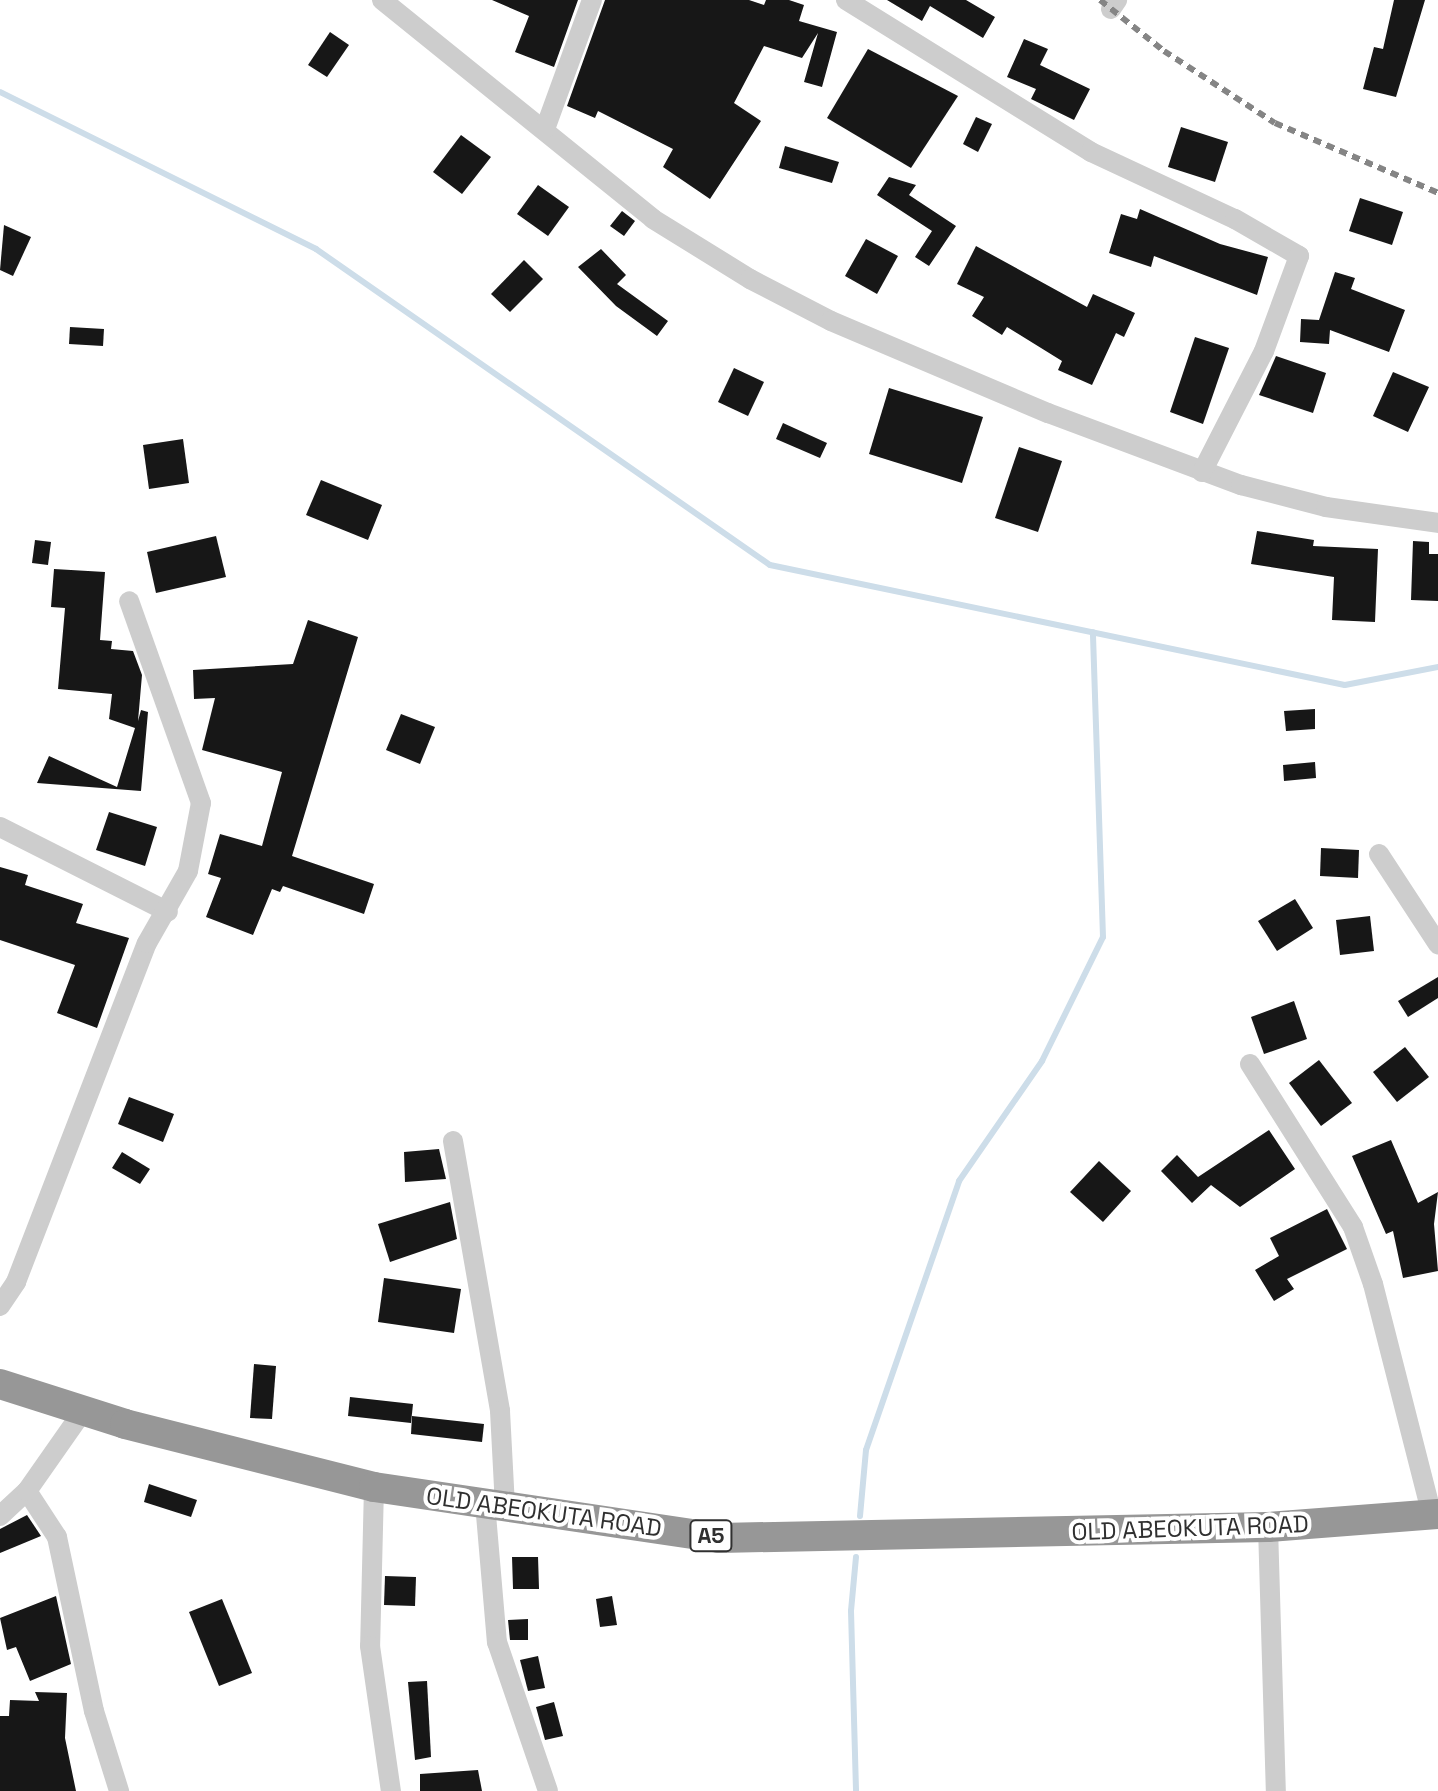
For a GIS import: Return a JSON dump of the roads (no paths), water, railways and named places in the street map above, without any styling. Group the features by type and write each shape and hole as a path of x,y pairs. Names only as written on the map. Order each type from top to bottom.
{"highway":[{"name":"OLD ABEOKUTA ROAD","path":"0,1384 83,1411 374,1487 719,1538 1268,1527 1435,1514"}],"street":[{"path":"382,0 653,219 763,286 908,356 1202,472 1326,507 1438,523"},
{"path":"545,129 592,0"},
{"path":"846,0 1091,152 1235,219 1299,256 1264,351 1202,472"},
{"path":"0,1306 16,1282 147,943 168,912 188,871 201,803 129,601"},
{"path":"0,827 168,912"},
{"path":"1379,854 1438,944"},
{"path":"1250,1064 1353,1227 1373,1284 1435,1514"},
{"path":"453,1141 500,1411 495,1505 497,1642 548,1791"},
{"path":"0,1516 27,1491 83,1411"},
{"path":"374,1487 370,1646 391,1791"},
{"path":"27,1491 57,1537 94,1711 119,1791"},
{"path":"1268,1527 1276,1791"}],"waterway":[{"path":"0,92 316,249 770,565 1345,685 1438,667"},
{"path":"860,1516 866,1450 959,1181 1042,1061 1103,937 1093,632"},
{"path":"856,1557 851,1611 856,1791"}],"railway":[{"path":"1100,0 1164,51 1275,123 1438,193"}]}
